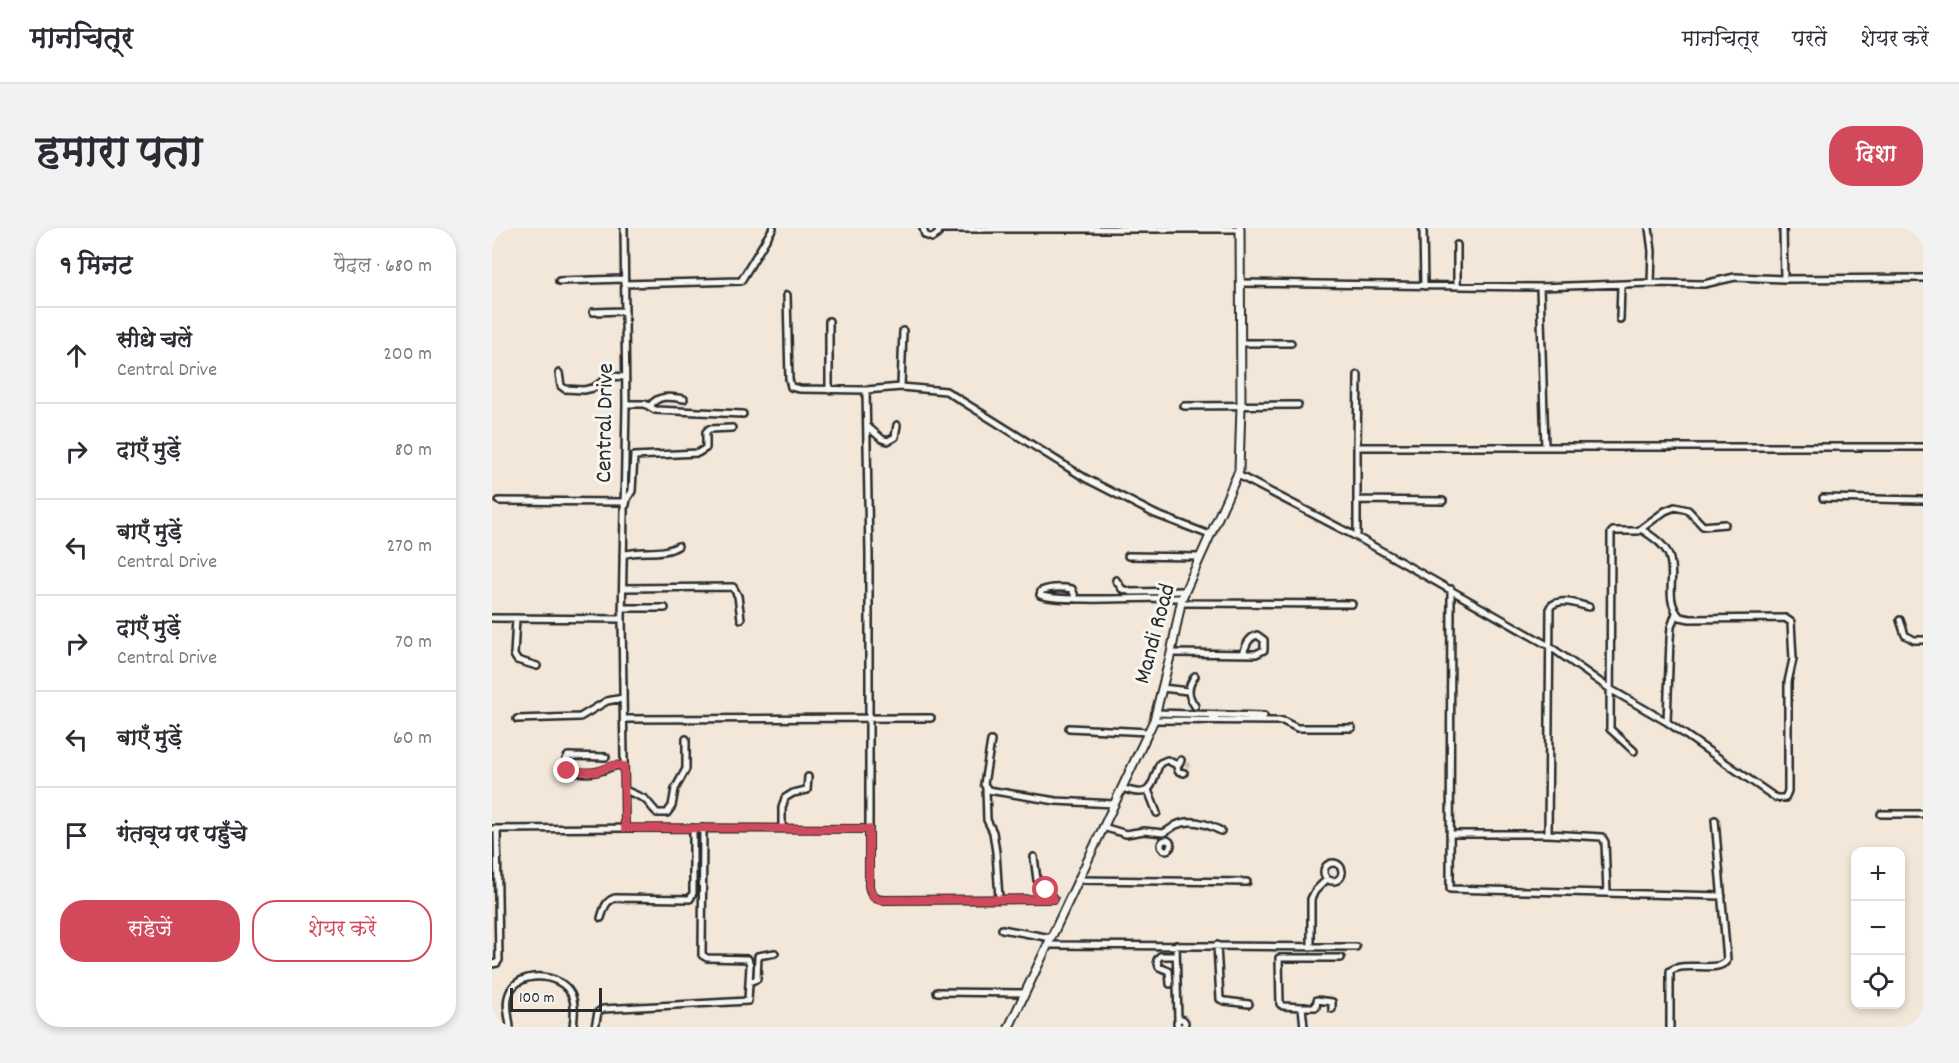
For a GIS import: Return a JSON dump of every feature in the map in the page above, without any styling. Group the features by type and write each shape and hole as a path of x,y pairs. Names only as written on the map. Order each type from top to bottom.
{"street":[{"name":"Central Drive","path":"624,228 626,404 622,619 625,828"},
{"path":"559,281 741,281 773,228"},
{"path":"923,228 925,235 932,238 938,234 939,229 1240,229"},
{"path":"1424,228 1424,286"},
{"path":"1649,228 1652,283"},
{"path":"1783,228 1784,279"},
{"name":"Mandi Road","path":"1009,1027 1155,717 1183,597 1238,475 1241,405 1240,229"},
{"path":"1457,245 1457,286"},
{"path":"1241,283 1540,287 1652,283 1710,284 1735,277 1923,278"},
{"path":"1620,285 1620,319"},
{"path":"1540,287 1545,447"},
{"path":"787,295 790,385 800,390 866,390 901,387 951,393 1085,478 1155,514 1210,535"},
{"path":"593,312 624,311"},
{"path":"829,321 829,390"},
{"path":"901,387 903,331"},
{"path":"1241,343 1291,343"},
{"path":"559,373 561,386 565,389 592,388 611,376 625,377"},
{"path":"1357,537 1358,375"},
{"path":"866,390 869,886 873,897 885,900 1054,899 1037,880 1034,857"},
{"path":"650,406 656,399 663,397 684,399"},
{"path":"626,404 645,404 655,411 742,414"},
{"path":"1184,406 1298,405"},
{"path":"867,428 888,441 895,436 897,425"},
{"path":"623,516 626,514 627,499 632,491 634,456 698,453 706,448 706,432 709,429 732,428"},
{"path":"1357,447 1923,447"},
{"path":"1238,475 1357,537 1549,646 1610,689 1667,722 1776,798 1786,797 1788,791 1788,682 1793,659 1791,622 1785,618 1684,618 1676,613 1671,602 1669,556 1663,546 1641,529"},
{"path":"1823,498 1923,500"},
{"path":"1357,500 1443,501"},
{"path":"499,501 623,502"},
{"path":"1634,750 1610,729 1610,535 1613,531 1641,529 1665,511 1675,507 1688,510 1702,526 1725,524"},
{"path":"623,555 646,551 665,552 678,546"},
{"path":"1128,556 1200,557"},
{"path":"1116,579 1122,589 1131,592 1183,597"},
{"path":"622,588 733,587 738,596 741,619"},
{"path":"1076,598 1072,589 1050,588 1041,591 1040,595 1043,598 1076,598 1183,597 1352,604"},
{"path":"1450,589 1449,885 1451,890 1722,896"},
{"path":"1548,834 1551,604 1565,602 1589,607"},
{"path":"622,608 664,609"},
{"path":"1667,722 1671,633 1676,613"},
{"path":"492,618 622,619"},
{"path":"516,618 514,655 517,660 537,666"},
{"path":"1900,620 1903,632 1908,638 1923,640"},
{"path":"1171,653 1243,654"},
{"path":"1195,676 1188,691 1195,706"},
{"path":"1162,688 1188,691"},
{"path":"517,719 580,717 607,701 623,698"},
{"path":"1155,717 1264,716"},
{"path":"1155,717 1283,721 1296,728 1352,728"},
{"path":"624,719 931,718"},
{"path":"1069,728 1148,732"},
{"path":"625,790 645,799 657,813 667,813 672,806 675,789 686,769 686,739"},
{"path":"991,741 985,777 987,820 993,832 999,898"},
{"path":"606,757 568,756 565,768 570,771 596,772 614,765 624,766"},
{"path":"1122,788 1139,792 1148,790 1154,783 1160,763 1167,760 1179,763 1178,771 1184,773"},
{"path":"782,829 785,798 807,790 808,777"},
{"path":"986,788 1008,794 1056,801 1114,804"},
{"path":"1148,790 1157,813"},
{"path":"1881,814 1923,814"},
{"path":"1670,1027 1669,976 1671,970 1680,967 1721,966 1727,960 1715,820"},
{"path":"1103,827 1126,834 1144,831 1164,837 1178,824 1192,822 1206,824 1221,831"},
{"path":"601,918 606,904 615,898 690,899 693,893 693,828"},
{"path":"596,1027 598,1012 603,1009 747,1002 750,963 748,958 707,958 702,955 703,828"},
{"path":"492,964 499,960 495,829 869,829"},
{"path":"1450,834 1599,836 1604,838 1607,893"},
{"path":"1311,946 1311,899 1315,891 1327,879"},
{"path":"1079,880 1248,882"},
{"path":"1002,929 1050,941 1176,945 1356,946"},
{"path":"1176,945 1179,1025"},
{"path":"1217,945 1220,999 1249,1004"},
{"path":"1324,946 1324,957"},
{"path":"749,982 757,979 758,956 775,953"},
{"path":"1170,984 1169,971 1159,967 1157,960 1160,956 1176,956"},
{"path":"1332,1009 1331,1001 1326,1000 1317,1000 1316,1007 1280,1004 1279,958 1341,958"},
{"path":"510,1027 507,1002 515,983 544,977 560,981 570,991 574,1001 573,1027"},
{"path":"937,992 1024,993"},
{"path":"1302,1007 1304,1027"}],"tunnel":[{"path":"1181,760 1187,761 1189,769 1184,773"}],"route":[{"path":"567,771 596,772 609,766 624,766 625,828 869,829 869,886 873,897 880,900 1054,899 1046,890"}]}
